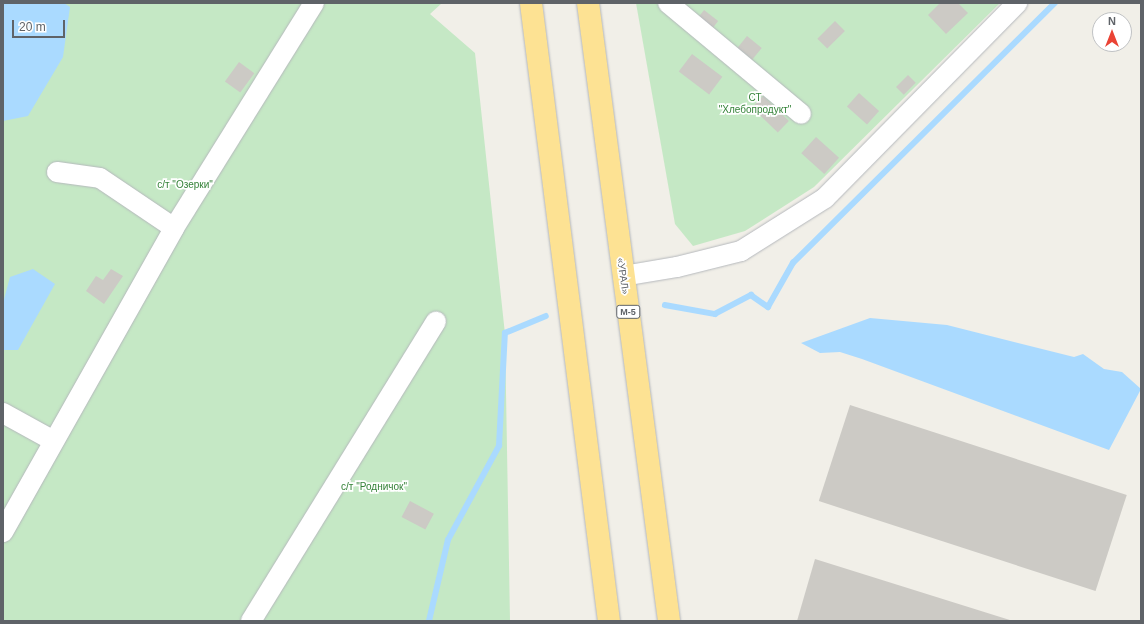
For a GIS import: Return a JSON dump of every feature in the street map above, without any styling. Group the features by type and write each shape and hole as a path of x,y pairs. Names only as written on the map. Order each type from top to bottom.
{"highway":[{"path":"531,3 610,621"},
{"name":"«УРАЛ»","path":"588,3 669,621"}],"lane":[{"path":"3,532 174,228 314,3"},
{"path":"668,3 801,114"},
{"path":"623,276 677,268 741,251 825,198 1017,3"},
{"path":"56,172 100,178 174,228"},
{"path":"251,621 436,321"},
{"path":"3,413 54,441"}],"green space":[{"name":"с/т \"Озерки\"","path":"3,3 442,3 430,14 475,53 505,334 510,621 3,621"},
{"name":"СТ \"Хлебопродукт\"","path":"636,3 1000,3 814,187 745,231 693,246 675,224"}],"water":[{"path":"3,3 64,3 70,7 63,57 28,116 3,121"},
{"path":"33,269 55,284 18,350 3,350 3,303 10,277"},
{"path":"870,318 947,325 1074,357 1083,354 1104,369 1122,372 1141,389 1109,450 862,359 840,352 820,353 801,343"}],"building":[{"path":"940,3 958,3 968,13 946,34 928,15"},
{"path":"704,10 718,21 711,30 697,19"},
{"path":"835,21 845,31 827,49 817,39"},
{"path":"747,36 762,48 752,60 738,48"},
{"path":"692,54 722,77 709,94 679,72"},
{"path":"239,62 254,73 240,93 225,81"},
{"path":"908,75 916,83 904,95 896,87"},
{"path":"859,93 879,111 867,124 847,106"},
{"path":"763,96 789,121 778,133 752,108"},
{"path":"816,137 839,158 824,174 801,153"},
{"path":"111,269 123,276 104,304 86,291 96,276 103,280"},
{"path":"850,405 1127,495 1096,591 819,501"},
{"path":"410,501 434,514 425,530 402,517"},
{"path":"815,559 1013,621 797,621"}],"waterway":[{"path":"665,305 715,314 751,295 768,307 793,263 1055,3"},
{"path":"429,621 448,540 499,446 505,333 546,316"}],"park label":[{"name":"с/т \"Родничок\"","path":"374,487"}]}
